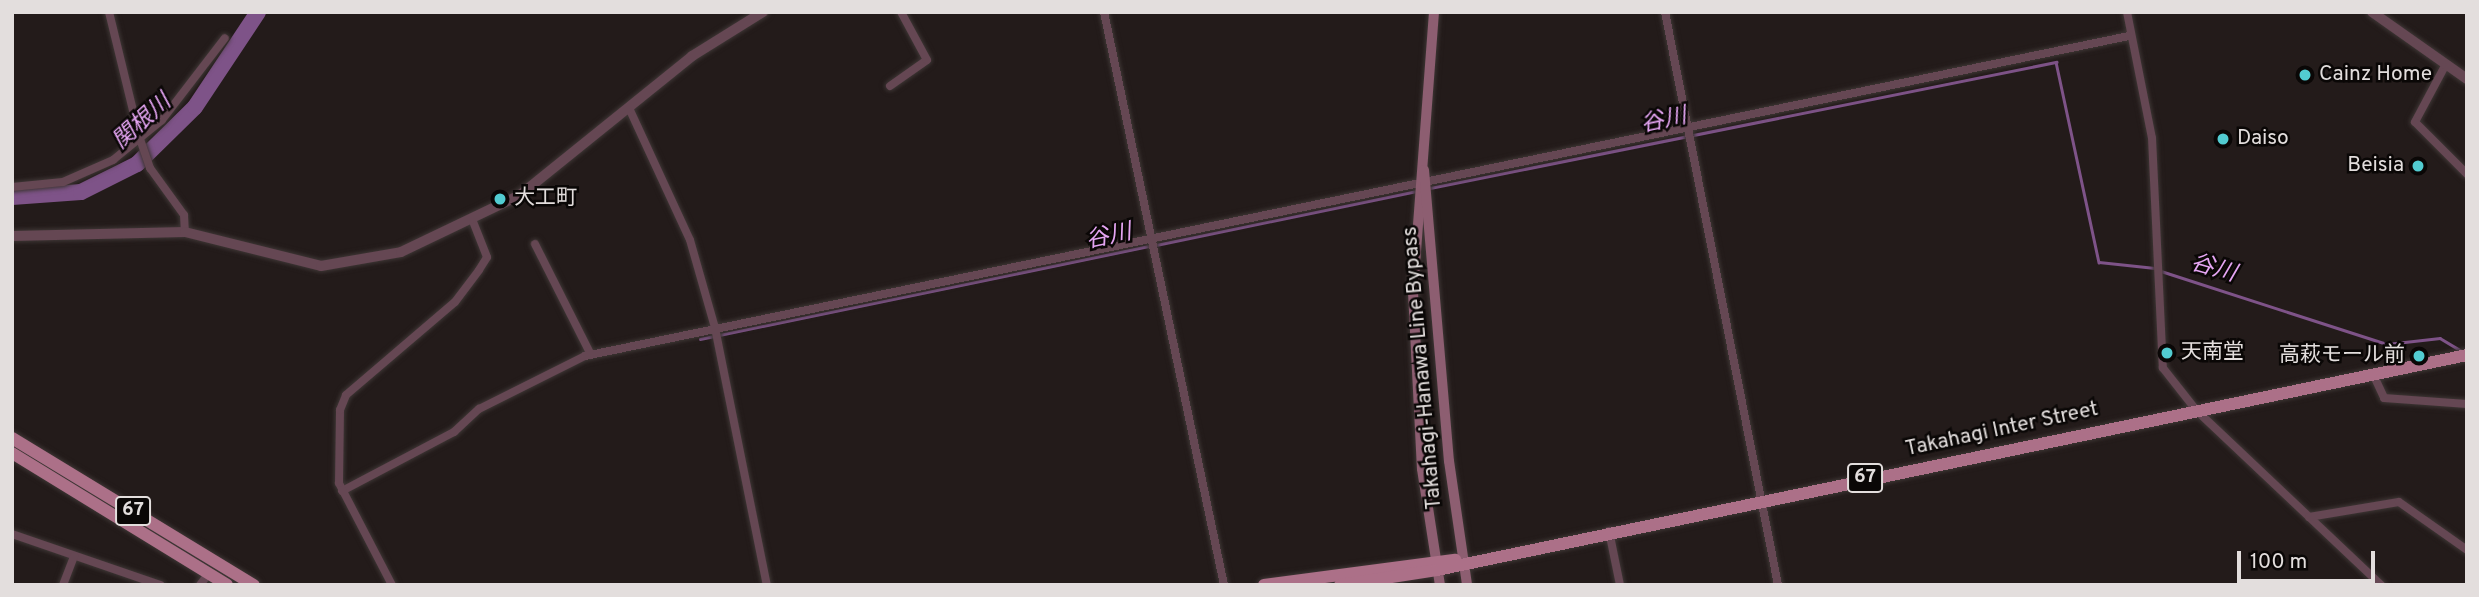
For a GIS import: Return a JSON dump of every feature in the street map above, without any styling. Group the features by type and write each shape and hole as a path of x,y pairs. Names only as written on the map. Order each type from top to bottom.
{"main road":[{"name":"Takahagi-Hanawa Line Bypass","path":"1434,12 1421,182 1414,359 1440,585"},
{"name":"Takahagi-Hanawa Line Bypass","path":"1421,182 1463,561 1468,585"},
{"name":"Takahagi Inter Street","path":"1264,585 1463,561 2462,356"},
{"name":"67","path":"12,438 254,585"},
{"name":"67","path":"12,453 228,585"},
{"name":"Takahagi Inter Street","path":"1340,585 1436,565"}],"street":[{"path":"109,12 140,139 150,168 180,206 185,232"},
{"path":"12,236 185,232 301,263 343,265 401,252 520,195 699,51 763,12"},
{"path":"890,86 928,60 901,12"},
{"path":"1104,12 1224,585"},
{"path":"1665,12 1690,126 1778,585"},
{"path":"2127,12 2129,36 2150,118 2160,356 2196,410 2381,585"},
{"path":"2372,12 2467,79"},
{"path":"342,491 454,432 479,409 591,355 2129,36"},
{"path":"12,187 43,187 88,173 140,139 225,38"},
{"path":"2446,64 2415,122 2467,174"},
{"path":"629,108 677,205 715,328 767,585"},
{"path":"392,585 342,491 340,410 346,395 455,302 480,270 487,257 472,219"},
{"path":"535,244 591,355"},
{"path":"2373,374 2384,398 2467,404"},
{"path":"2309,517 2399,502 2467,550"},
{"path":"1609,531 1620,585"},
{"path":"12,534 160,585"},
{"path":"63,585 74,556"},
{"path":"200,585 209,573"}],"waterway":[{"name":"関根川","path":"12,197 81,192 137,164 195,107 258,12"},
{"name":"谷川","path":"1430,188 2056,62 2099,262 2155,268"},
{"name":"谷川","path":"1156,245 1417,191"},
{"name":"谷川","path":"700,339 1149,246"},
{"name":"谷川","path":"2161,271 2387,344 2440,338 2462,351"}],"place":[{"name":"Cainz Home","path":"2305,75"},
{"name":"Daiso","path":"2223,139"},
{"name":"Beisia","path":"2418,166"},
{"name":"大工町","path":"500,199"},
{"name":"天南堂","path":"2167,353"},
{"name":"高萩モール前","path":"2419,356"}]}
